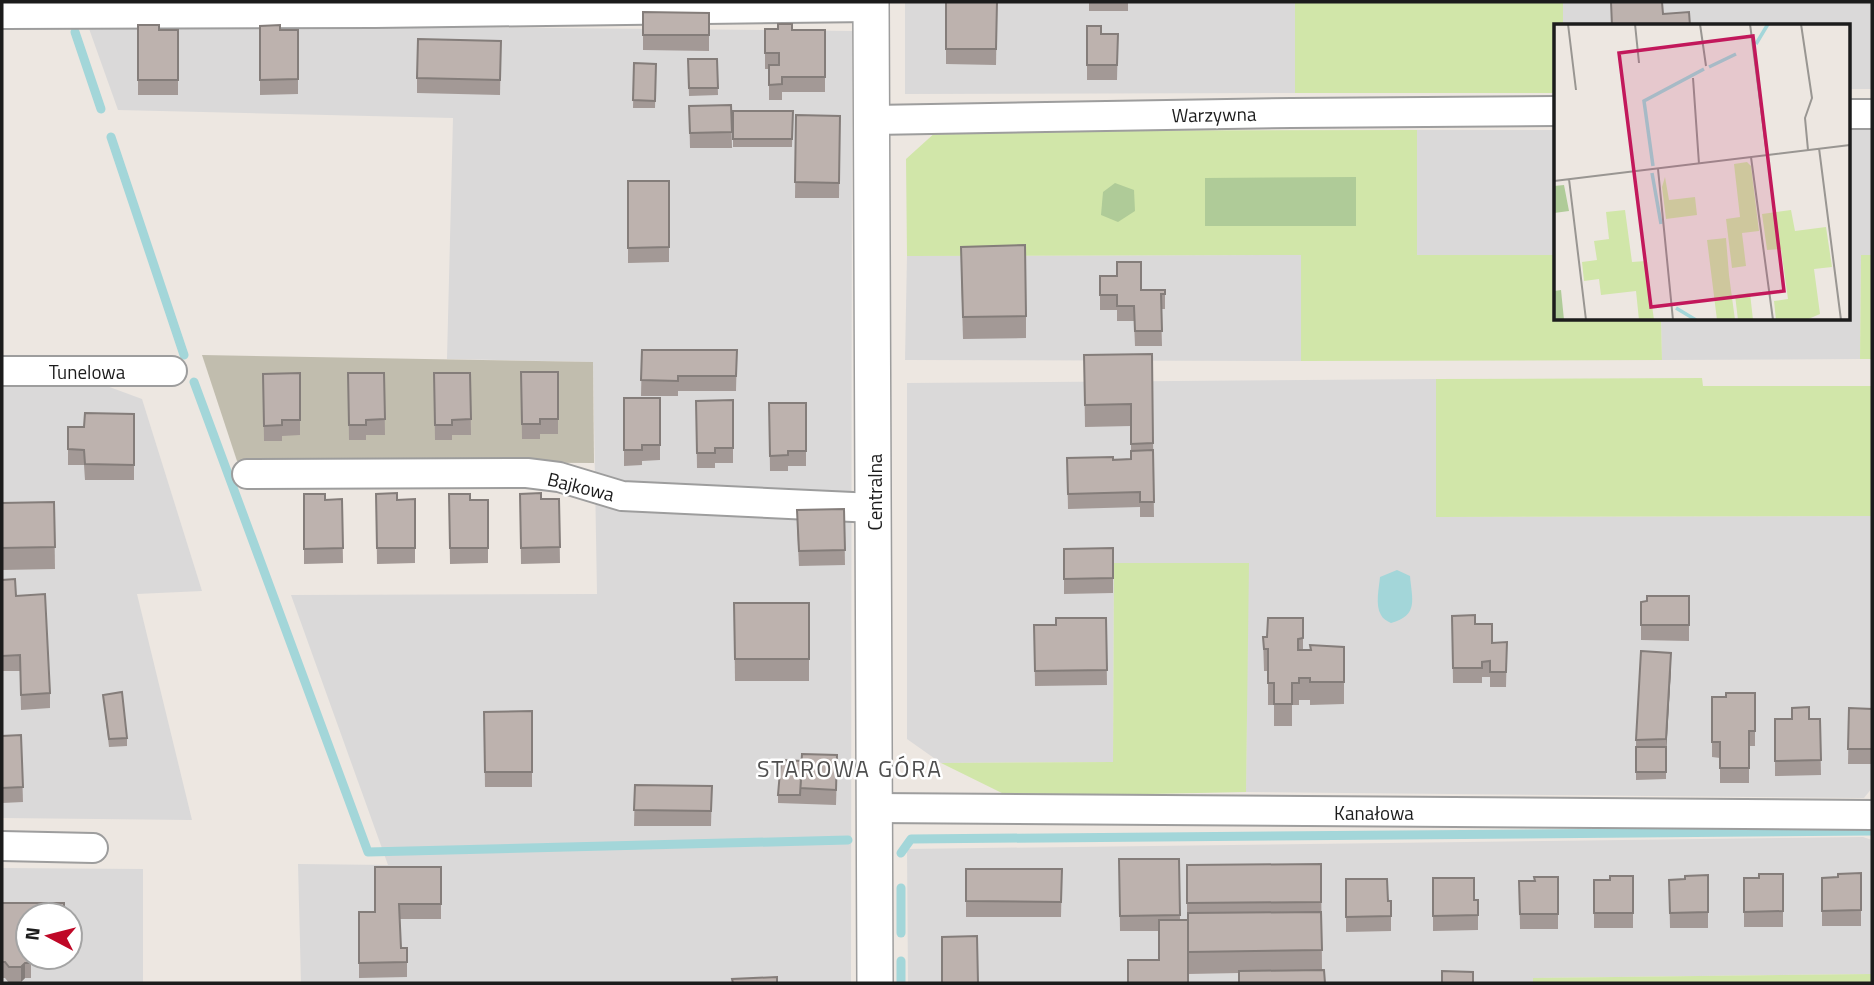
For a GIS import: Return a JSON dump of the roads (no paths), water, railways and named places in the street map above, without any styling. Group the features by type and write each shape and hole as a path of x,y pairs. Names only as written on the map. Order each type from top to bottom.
{"street":[{"path":"2,14 375,13 871,5"},
{"name":"Centralna","path":"871,5 875,983"},
{"name":"Warzywna","path":"873,120 1554,111"},
{"path":"1850,114 1872,114"},
{"name":"Tunelowa","path":"2,371 172,371"},
{"name":"Bajkowa","path":"247,474 527,473 559,477 622,496 874,508"},
{"name":"Kanałowa","path":"875,808 1872,815"},
{"path":"2,846 93,848"}],"water":[{"path":"1397,570 1410,576 1412,606 1406,616 1391,623 1383,618 1379,611 1378,591 1380,577"}],"waterway":[{"path":"75,32 101,109"},
{"path":"111,137 184,355"},
{"path":"194,382 368,852 848,840"},
{"path":"901,853 911,839 1872,831"},
{"path":"901,888 901,933"},
{"path":"901,961 901,983"}],"district":[{"name":"STAROWA GÓRA","path":"850,768"}]}
